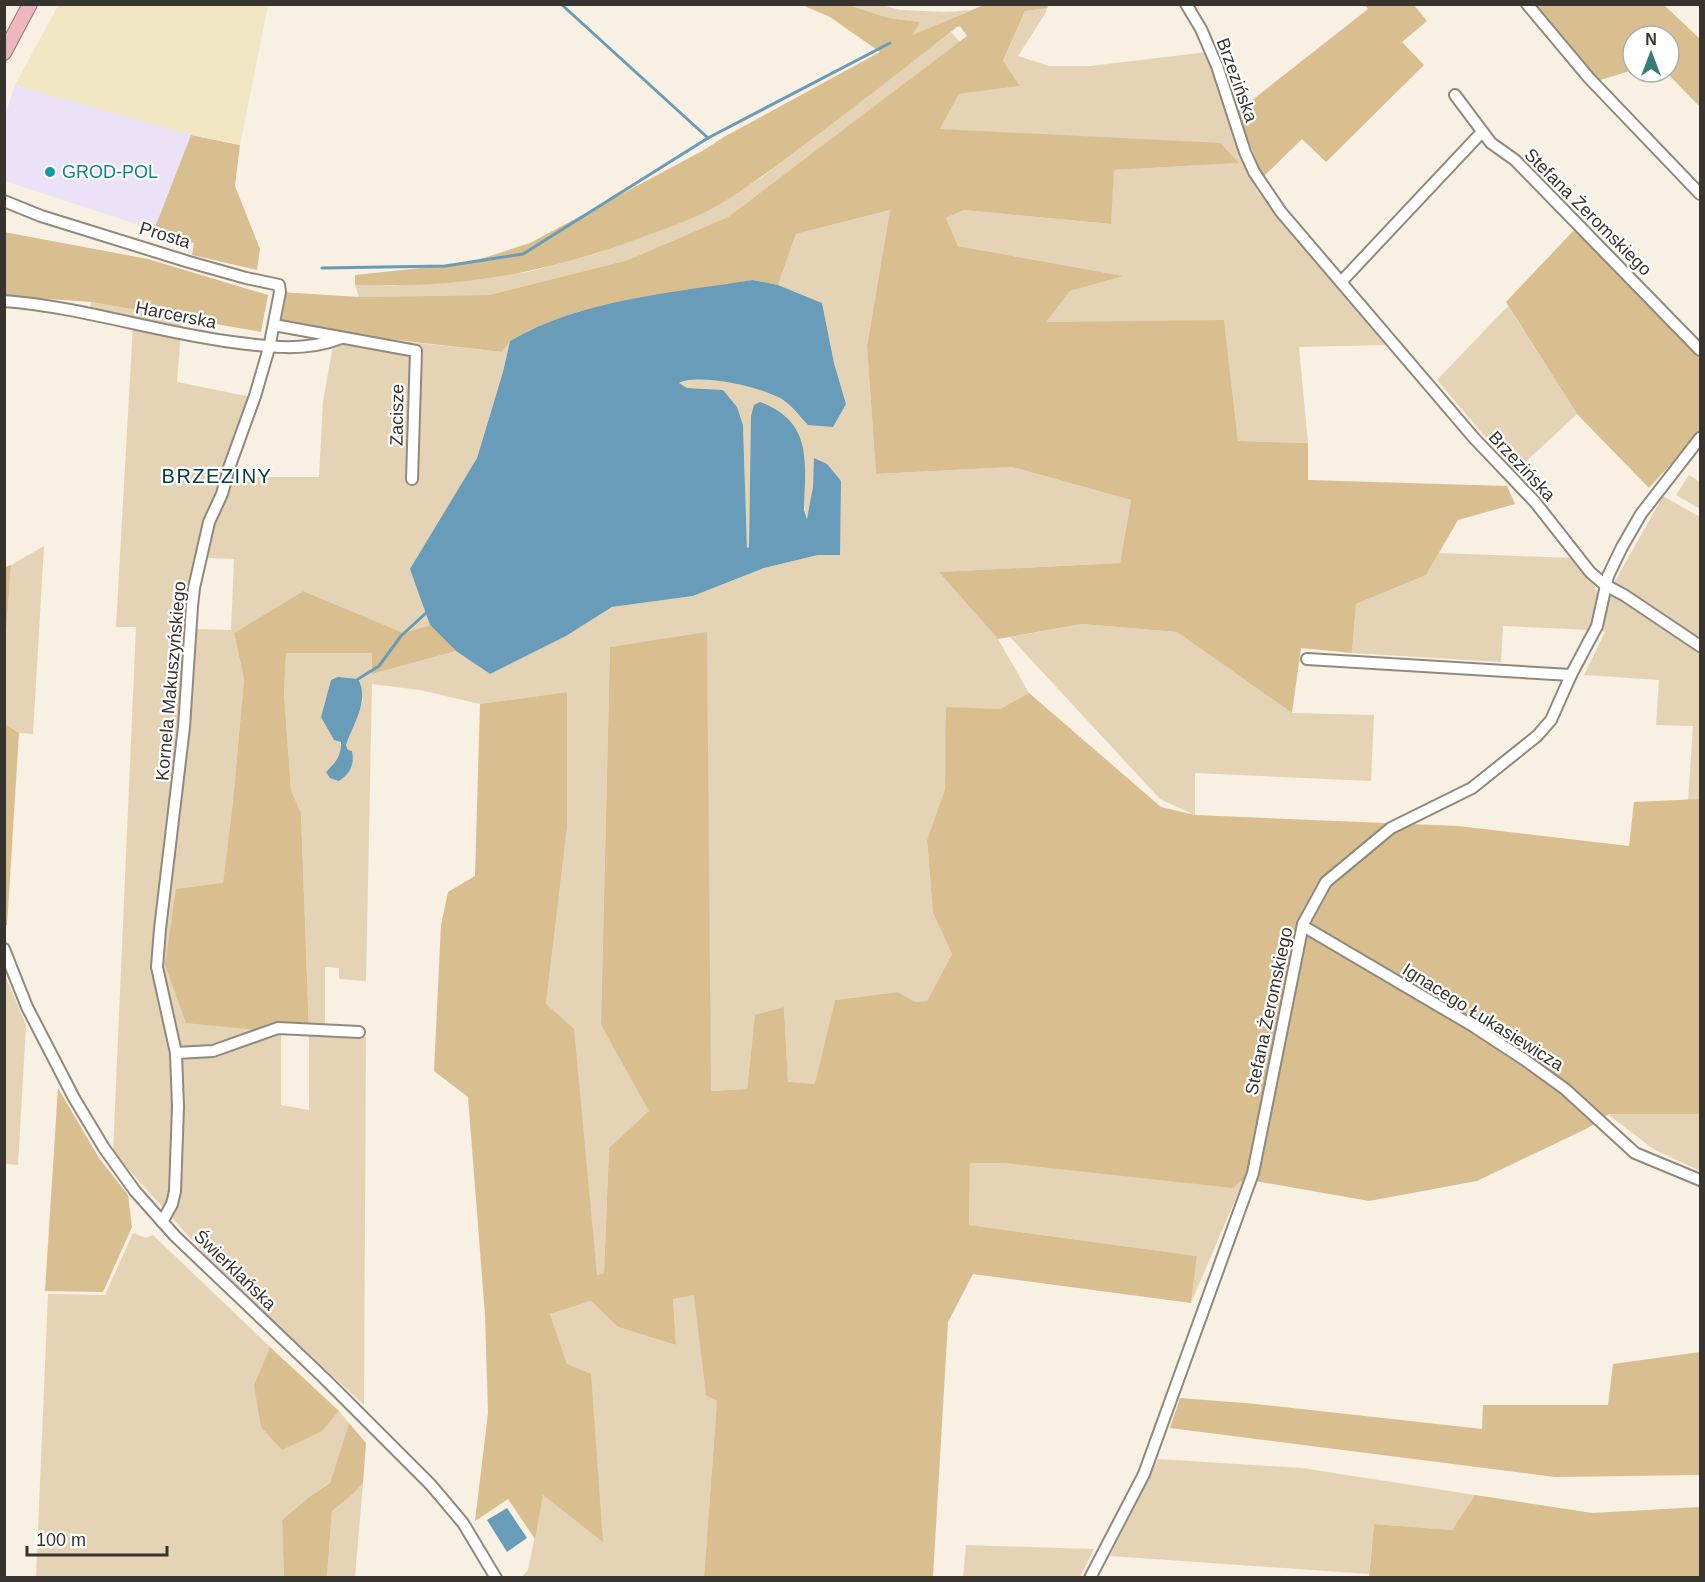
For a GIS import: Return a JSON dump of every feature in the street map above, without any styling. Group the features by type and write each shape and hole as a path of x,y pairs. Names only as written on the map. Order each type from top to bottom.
{"main road":[{"path":"4,53 30,4"}],"street":[{"name":"Brzezińska","path":"1186,4 1201,29 1217,66 1245,152 1258,181 1281,212 1474,438 1535,502 1590,572 1605,585 1701,646"},
{"path":"1527,4 1588,78 1701,194"},
{"name":"Stefana Żeromskiego","path":"1455,95 1491,142 1515,160 1701,350"},
{"path":"1341,282 1482,132"},
{"name":"Prosta","path":"4,201 40,216 219,271 279,285"},
{"name":"Prosta","path":"4,209 40,216"},
{"name":"Kornela Makuszyńskiego","path":"162,1222 172,1204 175,1191 178,1107 176,1053 157,968 159,929 183,738 194,588 209,522 222,494 269,348 280,299 279,285"},
{"name":"Harcerska","path":"4,301 44,305 200,338 269,348 308,346 341,338"},
{"name":"Harcerska","path":"274,325 416,351"},
{"name":"Zacisze","path":"412,479 416,351"},
{"name":"Stefana Żeromskiego","path":"1090,1578 1144,1474 1253,1173 1303,926 1326,882 1391,828 1472,788 1537,736 1551,720 1571,675 1597,626 1605,585 1616,558 1641,514 1701,438"},
{"path":"1307,659 1571,675"},
{"name":"Ignacego Łukasiewicza","path":"1303,926 1473,1026 1525,1060 1564,1089 1635,1153 1701,1180"},
{"name":"Świerklańska","path":"4,949 32,1017 85,1119 122,1174 162,1222 431,1485 463,1523 496,1578"},
{"path":"176,1053 213,1051 278,1028 359,1032"}],"shaded area":[{"path":"802,5 848,5 889,18 920,22 912,35 984,5 1047,5 1048,8 1025,11 1003,61 1020,86 959,94 940,129 1220,143 1239,163 1114,170 1111,224 964,210 946,218 958,246 1123,276 1070,291 1046,322 1224,320 1238,441 1308,443 1308,480 1507,486 1515,504 1458,520 1426,575 1356,604 1352,653 1301,648 1292,713 1177,632 1082,624 998,639 939,572 1120,563 1131,500 1012,467 876,474 867,346 890,210 796,234 778,285 753,280 580,311 528,331 510,341 502,352 335,333 280,321 280,292 359,297 489,295 628,260 728,217 967,36 960,26 957,27 760,178 720,204 683,222 574,260 503,276 430,284 355,285 355,275 468,263 530,243 880,52 830,17"},
{"path":"848,5 881,5 901,10 946,12 971,10 911,36 919,22 889,18"},
{"path":"1365,5 1414,5 1427,21 1402,42 1424,65 1326,162 1302,139 1263,177 1237,112 1368,9"},
{"path":"1534,5 1664,5 1700,39 1700,107 1678,84 1681,84 1681,24 1621,24 1621,74 1597,81"},
{"path":"1047,8 1018,56 1049,66 1091,66 1207,52 1257,191 1387,345 1299,347 1308,443 1238,441 1224,321 1045,322 1070,291 1122,276 958,246 946,218 964,210 1110,224 1114,170 1238,163 940,129 959,94 1020,86 1003,62 1025,11"},
{"path":"951,32 960,42 728,217 628,260 489,295 359,297 355,285 391,286 528,272 598,253 688,220 762,177"},
{"path":"15,85 191,135 154,230 5,181 5,116"},
{"path":"191,135 240,145 235,186 260,249 257,270 192,255 194,243 154,230"},
{"path":"890,210 867,346 876,474 1012,467 1131,500 1120,563 940,572 998,639 1029,693 1000,709 947,708 945,789 927,840 933,913 952,954 927,1001 915,1002 898,992 835,1000 816,1084 788,1083 784,1007 755,1016 747,1089 710,1091 707,633 610,647 601,1025 650,1111 609,1148 604,1273 597,1275 546,1004 567,828 567,692 480,704 420,690 372,684 366,981 339,979 339,968 325,967 325,1033 366,1036 364,1405 216,1267 113,1152 136,627 116,627 133,324 93,320 89,314 91,302 182,318 177,382 261,399 233,477 319,477 323,401 334,340 341,338 377,351 373,338 502,352 510,341 477,458 411,569 430,625 404,633 303,591 234,633 244,679 223,884 281,1032 281,1105 309,1110 309,1032 301,813 291,790 284,693 286,653 372,653 372,674 456,651 490,674 566,636 612,607 693,596 764,568 818,555 840,555 815,459 808,520 804,502 804,458 799,437 787,420 767,405 751,437 749,547 747,548 743,425 723,390 687,388 678,383 688,380 715,380 758,389 780,398 808,425 846,404 834,363 822,303 778,285 796,234","holes":["204,558 234,559 231,630 194,629 197,586","331,680 363,700 346,745 348,750 331,778 327,772 335,763 341,750 337,738 321,717"]},
{"path":"1575,229 1700,359 1700,432 1649,488 1577,414 1506,302"},
{"path":"4,232 148,259 268,295 261,332 91,302 5,296"},
{"path":"1508,306 1577,414 1515,472 1437,380"},
{"path":"1689,475 1700,482 1700,509 1676,495"},
{"path":"1663,496 1700,517 1700,641 1614,583"},
{"path":"44,546 33,734 19,733 5,724 5,648 11,565"},
{"path":"1439,553 1573,558 1589,576 1597,591 1597,607 1591,630 1503,626 1501,662 1352,653 1356,604 1426,575"},
{"path":"11,565 5,648 5,567"},
{"path":"303,591 404,633 430,625 456,651 372,674 372,653 286,653 284,693 291,790 301,813 309,1032 281,1032 186,1023 165,965 176,889 223,883 244,679 234,633"},
{"path":"1610,592 1700,649 1700,799 1688,801 1693,726 1656,725 1659,680 1584,675 1605,632 1600,631"},
{"path":"1082,624 1177,632 1292,713 1374,715 1371,781 1195,773 1195,815 1160,799 1010,637"},
{"path":"707,632 711,1091 747,1089 755,1015 784,1007 788,1082 815,1084 835,1000 898,992 915,1002 927,1001 952,954 933,913 927,840 945,789 946,707 1000,709 1029,693 1161,807 1195,815 1458,826 1629,846 1634,802 1700,799 1700,1114 1609,1114 1586,1129 1477,1181 1369,1201 1244,1179 1233,1188 1005,1163 970,1163 969,1225 1197,1256 1191,1303 973,1274 948,1322 933,1577 704,1577 717,1401 706,1395 694,1295 673,1299 676,1345 618,1327 591,1301 550,1314 567,1364 591,1374 603,1542 543,1495 535,1539 508,1499 475,1521 488,1413 485,1315 468,1097 434,1071 441,925 448,892 475,876 480,704 567,692 567,828 546,1004 574,1029 597,1275 604,1273 609,1148 649,1111 601,1025 610,647"},
{"path":"5,724 19,733 7,926 4,922"},
{"path":"4,973 26,1025 18,1165 5,1164"},
{"path":"58,1088 99,1158 128,1195 132,1227 103,1292 45,1291"},
{"path":"1615,1113 1700,1114 1700,1171 1653,1149 1609,1115"},
{"path":"970,1163 1005,1163 1244,1179 1191,1303 1197,1256 969,1225"},
{"path":"133,1233 146,1238 153,1235 270,1347 254,1385 322,1431 339,1411 349,1423 330,1483 282,1520 284,1577 36,1578 48,1294 105,1295"},
{"path":"695,1295 706,1394 717,1401 704,1577 521,1578 528,1570 543,1495 603,1541 567,1364 550,1314 591,1301 618,1327 676,1345 673,1298"},
{"path":"270,1347 339,1411 322,1431 282,1450 261,1427 254,1385"},
{"path":"1700,1352 1700,1475 1555,1477 1170,1428 1180,1398 1482,1429 1483,1405 1608,1405 1613,1364"},
{"path":"349,1423 366,1443 363,1483 332,1511 327,1577 284,1577 282,1520 330,1483"},
{"path":"1158,1459 1302,1468 1475,1495 1452,1530 1374,1524 1369,1574 1110,1556"},
{"path":"363,1483 355,1577 327,1578 332,1511"},
{"path":"1475,1495 1592,1513 1700,1507 1700,1577 1369,1577 1374,1524 1452,1530"},
{"path":"966,1545 1094,1549 1080,1577 963,1577"}],"sand":[{"path":"59,4 268,5 240,145 191,135 15,85"}],"water":[{"path":"753,280 778,285 822,303 834,363 846,404 833,427 808,425 784,401 759,390 714,380 688,380 679,383 687,388 723,390 737,407 743,425 747,548 749,547 751,416 754,405 760,402 777,410 790,421 798,433 805,461 804,510 807,519 813,487 814,458 827,464 841,481 840,555 818,555 764,568 693,596 612,607 566,636 490,674 456,651 430,625 410,569 477,458 510,341 538,327 597,307 660,294"},
{"path":"338,677 358,679 362,696 359,712 346,745 348,750 352,751 352,764 349,772 339,781 330,778 326,772 337,759 341,742 334,740 321,717 331,680"},
{"path":"507,1508 527,1538 507,1552 487,1520"}],"waterway":[{"path":"561,4 708,138"},
{"path":"322,268 445,266 523,254 708,138 890,43"},
{"path":"358,679 379,666 401,636 426,613"}],"place":[{"name":"GROD-POL","path":"50,172"}],"district":[{"name":"BRZEZINY","path":"217,476"}]}
